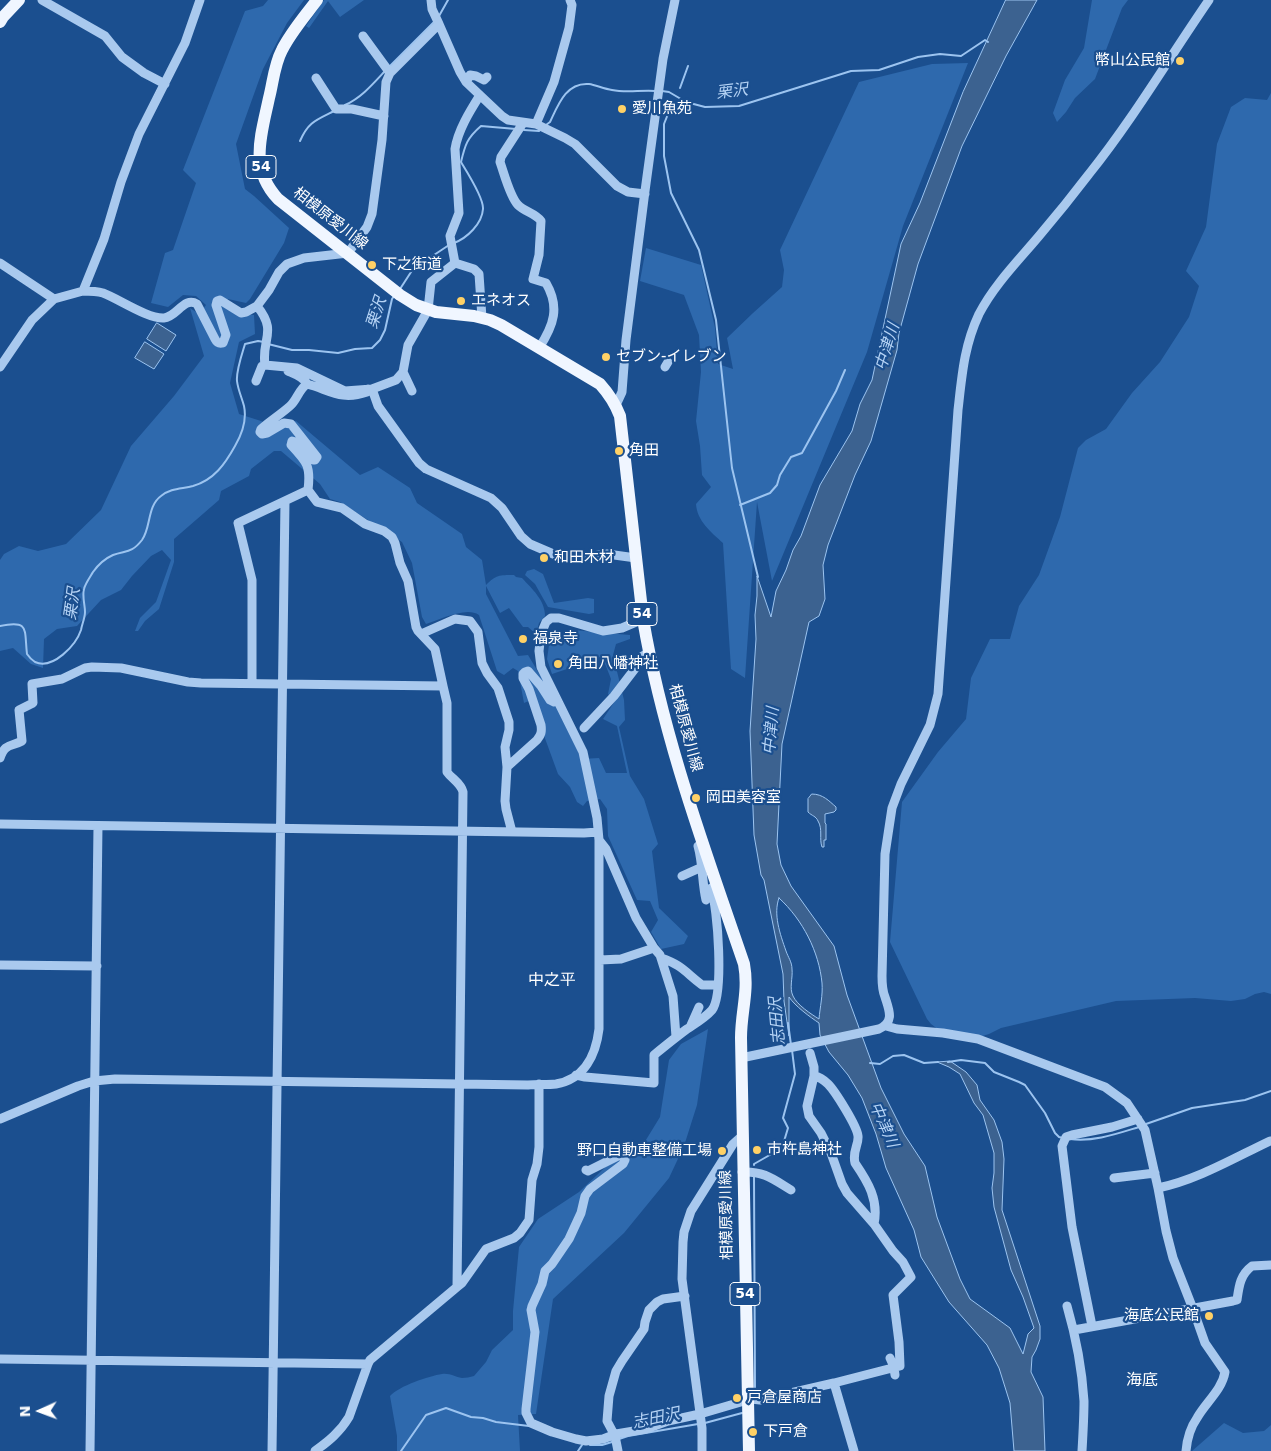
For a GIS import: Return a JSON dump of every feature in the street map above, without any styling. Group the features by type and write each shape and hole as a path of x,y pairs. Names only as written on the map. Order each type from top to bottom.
{"main road":[{"path":"0,22 19,0"},
{"name":"相模原愛川線","path":"316,0 287,41 277,63 259,147 259,156 266,184 278,200 416,305 444,314 464,314 482,318 501,325 600,384 616,405 622,428 648,652 675,758 744,964 746,976 746,994 741,1028 746,1058 742,1172 748,1451"}],"street":[{"path":"42,0 105,36 126,60 144,73 165,84"},
{"path":"83,291 104,239 121,182 139,134 185,43 200,0"},
{"path":"431,0 432,9 466,82 502,116 522,124 537,125 548,129 575,144 622,190 645,194"},
{"path":"537,125 554,82 569,28 572,5 570,0"},
{"path":"616,405 622,392 628,321 663,58 675,0"},
{"path":"746,1058 882,1027 888,1023 889,1012 884,996 882,976 887,832 892,808 930,725 938,694 958,410 962,366 967,348 980,314 994,292 1100,161 1209,0"},
{"path":"0,367 32,320 54,299 83,291 96,291 160,318 170,316 185,304 193,302 197,304 217,343 220,344 223,343 226,335 216,306 217,301 220,300 241,313 246,312 257,306 279,272 288,264 304,258 348,253 367,227 372,214 384,116 386,82 390,72 439,24"},
{"path":"363,36 390,72"},
{"path":"466,82 470,74 484,80 487,77"},
{"path":"316,78 336,109 352,109 384,116"},
{"path":"456,264 450,236 459,213 455,149 471,110 480,95"},
{"path":"522,124 501,157 500,162 514,199 519,206 541,221 538,255 533,279 546,282 550,289 555,309 550,329 539,348"},
{"path":"0,263 54,299"},
{"path":"265,364 297,368 345,391 370,389 396,380 403,372 408,345 428,310 431,282 456,264"},
{"path":"456,264 474,269 478,274 482,318"},
{"path":"256,381 262,366 265,364 264,347 268,338 268,327 257,306"},
{"path":"286,366 287,370 296,374 306,381 307,384 339,395 361,394 370,389"},
{"path":"403,372 412,391"},
{"path":"307,384 303,386 290,406 260,428 260,432 262,434 267,433 284,423 291,424 317,457 313,460 296,442 292,441 291,445 303,458 308,467 308,490 317,502 342,508 365,524 384,531 392,537 408,581 416,627 435,649 447,703 447,772 462,788 457,1287"},
{"path":"370,389 378,406 419,463 426,469 491,498 502,508 521,536 530,544 558,556 568,558 607,554 636,558"},
{"path":"252,683 252,580 238,523 308,490"},
{"path":"272,1451 285,501"},
{"path":"0,1110 0,1119 78,1086 94,1081 115,1079 557,1084 576,1075 591,1060 597,1043 599,1029 599,836 586,762 575,734 544,674 540,658 541,634 546,622 551,618 559,618 594,629 610,631 643,619"},
{"path":"421,634 455,620 470,621 478,632 482,663 498,688 509,722 505,747 507,767 506,809 512,832"},
{"path":"584,728 614,696 637,666 641,657 648,652"},
{"path":"0,758 8,745 22,741 19,710 33,703 32,684 62,680 85,668 121,668 188,682 444,686"},
{"path":"507,767 541,736 542,731 523,674 528,671 550,700 554,702 557,700"},
{"path":"0,824 584,833 599,836"},
{"path":"90,1451 98,826"},
{"path":"599,836 636,918 661,958 673,996 676,1037"},
{"path":"701,839 697,842 706,900"},
{"path":"682,876 702,867"},
{"path":"576,1075 585,1078 652,1084 654,1083 654,1055 713,1009 717,997 719,953 715,900 710,881 714,878"},
{"path":"600,960 622,959 654,948"},
{"path":"661,958 675,963 702,985 717,985"},
{"path":"0,965 97,966"},
{"path":"690,1027 699,1007"},
{"path":"882,1027 943,1033 978,1039 1105,1088 1127,1103 1138,1118 1145,1130 1173,1258 1194,1309 1205,1343 1225,1372 1224,1380 1194,1423 1187,1439 1186,1451"},
{"path":"586,1170 588,1171 622,1154 625,1156 623,1164 586,1193 581,1213 569,1239 545,1271 542,1284 531,1310 534,1332 526,1413 531,1423 576,1439 616,1442 668,1421 701,1420 751,1399 760,1400 894,1371 900,1366 893,1295 911,1277 904,1262 847,1193 828,1147 809,1116 807,1106 814,1076 814,1067 810,1053"},
{"path":"814,1076 820,1077 829,1084 852,1120 858,1134 854,1158 874,1199 876,1209 874,1224"},
{"path":"315,1451 332,1439 349,1417 370,1360 462,1283 486,1249 514,1238 529,1220 532,1180 537,1164 539,1147 539,1084"},
{"path":"1092,1326 1072,1227 1062,1146 1066,1137 1112,1127 1138,1118"},
{"path":"702,1451 701,1420 682,1279 683,1242 686,1224 691,1211 720,1163 742,1136"},
{"path":"1158,1188 1175,1185 1270,1141"},
{"path":"742,1172 756,1171 762,1173 791,1190"},
{"path":"1118,1179 1155,1173"},
{"path":"1074,1330 1237,1300 1241,1279 1249,1267 1271,1265"},
{"path":"616,1442 607,1421 616,1371 644,1329 644,1322 649,1310 663,1299 685,1296"},
{"path":"1067,1306 1074,1330 1083,1388 1082,1451"},
{"path":"0,1358 368,1364"},
{"path":"890,1358 894,1371"},
{"path":"834,1383 854,1451"}],"shaded area":[{"path":"268,0 304,0 287,23 263,69 236,144 245,189 289,228 284,243 250,299 246,303 228,299 226,307 243,314 254,315 255,334 239,342 230,383 239,414 273,427 296,421 360,475 378,467 410,488 417,503 462,534 466,547 482,560 486,585 495,577 514,575 522,578 543,605 545,616 539,623 536,634 528,627 523,627 509,608 500,613 486,586 486,594 518,656 528,655 543,680 564,719 581,759 599,758 606,773 627,773 617,726 603,719 615,701 608,694 611,679 602,656 581,666 552,674 547,659 549,645 573,630 630,635 630,639 616,644 613,655 624,700 625,720 619,727 630,776 644,799 658,844 652,851 659,908 688,936 684,944 661,949 651,932 658,920 650,901 637,900 608,836 607,809 600,799 587,801 583,806 577,802 570,787 558,774 531,700 524,703 518,671 513,668 504,675 497,671 479,615 467,612 460,613 426,624 422,617 412,563 402,542 340,502 330,499 320,484 281,451 274,451 251,469 249,476 221,491 219,500 174,539 174,562 159,609 145,621 138,631 135,631 140,618 156,602 171,560 162,550 151,556 121,590 101,600 77,626 57,629 44,639 43,668 31,664 13,648 0,651 0,560 4,554 19,546 38,551 66,544 101,510 131,446 174,396 204,356 190,308 199,314 206,305 196,296 183,295 168,307 151,303 165,253 173,250 196,183 183,170 245,11 263,6"},
{"path":"324,0 364,0 340,17 328,1 309,28 306,26"},
{"path":"1092,0 1128,0 1122,8 1095,79 1075,98 1057,122 1053,113 1065,80 1084,48"},
{"path":"968,63 903,226 867,352 772,581 757,502 745,678 731,669 723,543 702,521 696,504 711,487 702,475 696,421 701,372 699,335 684,295 640,281 646,248 701,265 715,328 718,364 733,369 727,338 782,287 784,270 780,250 859,82 932,64"},
{"path":"1271,93 1271,994 1264,992 1245,999 1231,1001 1195,998 1116,1001 1001,1028 976,1038 939,1030 927,1019 890,942 902,802 938,752 966,719 971,678 990,639 1010,639 1019,606 1039,575 1060,517 1078,448 1086,440 1106,429 1132,393 1160,362 1189,317 1199,286 1186,271 1206,227 1217,144 1231,107 1245,98 1267,100"},
{"path":"534,569 543,574 554,603 588,598 594,599 594,613 589,614 548,607 535,584 525,575 527,571"},
{"path":"708,1029 697,1105 684,1146 669,1178 624,1233 553,1299 536,1414 518,1415 520,1451 397,1451 397,1436 390,1396 407,1385 436,1375 448,1374 462,1378 474,1376 486,1362 492,1350 513,1330 519,1247 538,1219 579,1192 615,1158 641,1148 660,1117 669,1060 681,1044"},
{"path":"1224,1423 1243,1433 1264,1431 1271,1425 1271,1451 1192,1451"}],"water":[{"name":"中津川","path":"1006,0 1037,0 1006,56 962,146 918,264 899,333 897,350 871,441 855,475 828,545 823,565 825,599 819,616 809,622 782,744 777,844 781,865 791,886 834,946 847,995 881,1088 904,1134 925,1166 937,1217 960,1279 970,1299 1010,1328 1023,1354 1028,1334 1034,1328 1011,1270 994,1207 992,1188 994,1153 983,1115 974,1103 960,1074 937,1062 950,1061 966,1072 977,1085 980,1100 994,1120 1002,1142 1004,1159 1002,1210 1040,1326 1040,1339 1032,1357 1031,1372 1043,1397 1045,1451 1014,1451 1010,1403 999,1368 987,1345 949,1302 921,1257 914,1230 886,1168 876,1134 862,1098 848,1075 829,1052 820,1035 819,1023 807,1015 789,997 789,1036 784,1001 783,974 754,835 750,731 756,639 757,576 771,617 776,591 801,536 820,485 852,431 860,404 872,380 901,244 920,203 963,92","holes":["779,898 802,926 817,960 822,988 819,1019 801,1006 792,993 792,966 777,917"]},
{"path":"157,323 176,335 166,351 147,339"},
{"path":"145,342 164,354 154,369 135,358"},
{"path":"812,794 823,797 836,807 834,812 825,814 826,840 824,840 824,847 821,844 819,824 816,818 808,812 808,799"}],"waterway":[{"path":"439,16 448,0"},
{"path":"390,66 434,22"},
{"name":"栗沢","path":"662,91 669,92 686,102 705,107 739,106 851,71 879,70 918,57 940,54 961,56 985,40 988,42"},
{"path":"680,88 688,66"},
{"path":"345,105 362,95 385,71"},
{"name":"栗沢","path":"546,125 550,122 564,96 574,87 581,84 589,84 617,91 655,91"},
{"path":"670,109 664,124 664,156 671,193 699,250 716,320 732,468 758,577"},
{"path":"300,141 306,130 317,119 334,111"},
{"name":"栗沢","path":"454,243 464,238 473,230 480,220 483,209 478,192 461,162 467,142 481,126 516,129"},
{"name":"栗沢","path":"524,130 539,131 541,129"},
{"name":"栗沢","path":"400,289 413,269 449,245"},
{"name":"栗沢","path":"268,344 292,350 338,353 372,348 380,340 385,330 394,296"},
{"name":"栗沢","path":"0,626 16,624 24,628 27,654 35,662 42,664 49,662 63,655 69,649 81,630 85,614 84,589 97,567 104,560 118,553 131,550 142,540 153,505 161,496 172,490 193,486 207,480 227,459 240,437 244,422 245,411 238,388 237,377 245,344 258,341 264,342"},
{"path":"740,505 770,493 777,485 780,475 791,457 802,453 836,391 845,370"},
{"name":"志田沢","path":"788,1023 791,1045"},
{"name":"志田沢","path":"754,1165 782,1148 788,1128 783,1118 795,1074 792,1050"},
{"path":"870,1063 880,1064 893,1056 904,1055 924,1063 938,1062"},
{"path":"948,1062 961,1060 985,1063 994,1072 1025,1085 1045,1113 1055,1133 1063,1138"},
{"path":"1146,1124 1192,1108 1245,1100 1271,1091"},
{"path":"1070,1139 1096,1138 1139,1127"},
{"name":"志田沢","path":"754,1177 755,1393"},
{"path":"401,1451 426,1415 446,1408 471,1417 529,1426"},
{"name":"志田沢","path":"705,1423 742,1413"},
{"name":"志田沢","path":"619,1439 698,1424"},
{"name":"志田沢","path":"590,1445 602,1445 612,1442"},
{"name":"志田沢","path":"578,1451 582,1445"}],"place":[{"name":"幣山公民館","path":"1180,61"},
{"name":"愛川魚苑","path":"622,109"},
{"name":"下之街道","path":"372,265"},
{"name":"エネオス","path":"461,301"},
{"name":"セブン-イレブン","path":"606,357"},
{"name":"角田","path":"619,451"},
{"name":"和田木材","path":"544,558"},
{"name":"福泉寺","path":"523,639"},
{"name":"角田八幡神社","path":"558,664"},
{"name":"岡田美容室","path":"696,798"},
{"name":"市杵島神社","path":"757,1150"},
{"name":"野口自動車整備工場","path":"722,1151"},
{"name":"海底公民館","path":"1209,1316"},
{"name":"戸倉屋商店","path":"737,1398"},
{"name":"下戸倉","path":"753,1432"}],"district":[{"name":"中之平","path":"552,981"},
{"name":"海底","path":"1142,1381"}]}
